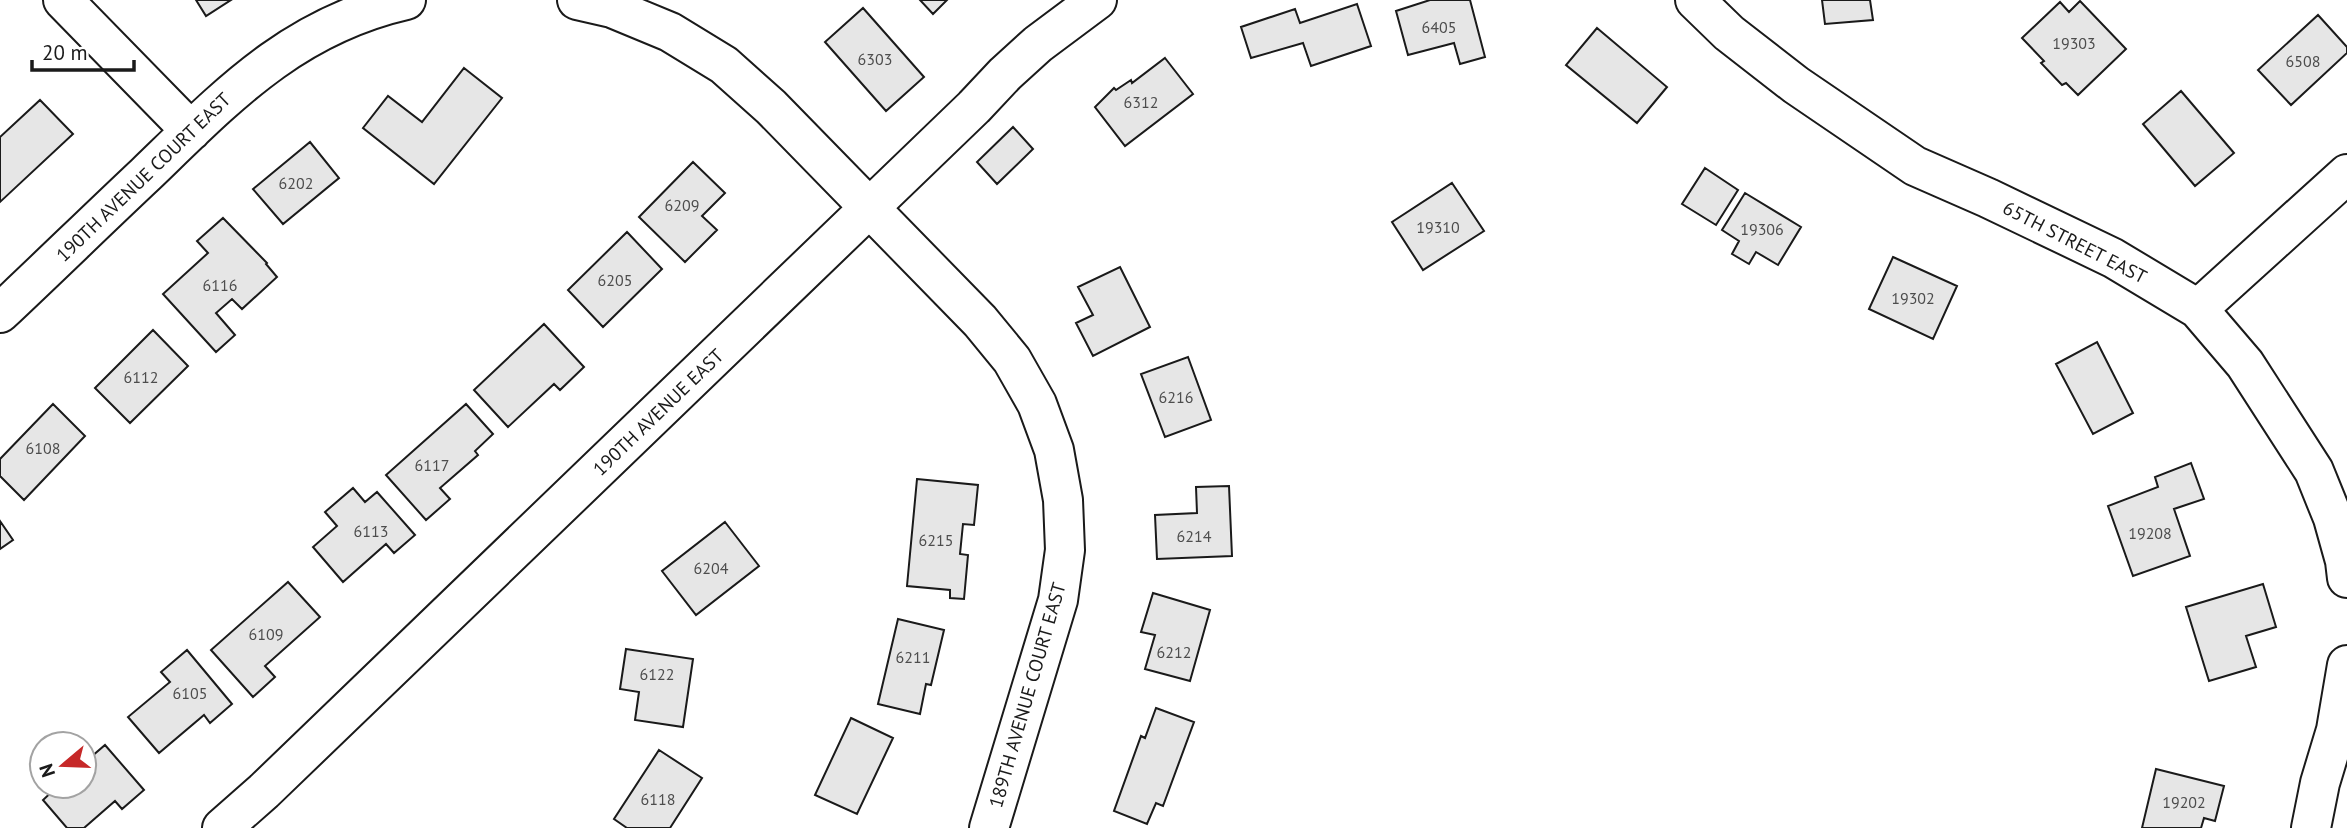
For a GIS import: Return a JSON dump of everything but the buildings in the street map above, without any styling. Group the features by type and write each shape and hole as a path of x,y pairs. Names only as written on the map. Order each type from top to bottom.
{"street":[{"path":"64,0 191,131"},
{"name":"190TH AVENUE COURT EAST","path":"0,313 248,77 301,41 360,13 406,0"},
{"path":"577,0 612,8 670,32 724,65 771,107 870,208"},
{"name":"190TH AVENUE EAST","path":"222,828 264,791 1029,52 1097,0"},
{"name":"65TH STREET EAST","path":"1695,0 1729,33 1797,85 1915,166 2113,258 2198,309 2245,364 2314,471 2333,518 2347,578"},
{"path":"2198,309 2347,174"},
{"name":"189TH AVENUE COURT EAST","path":"870,208 980,321 1012,360 1037,404 1054,450 1063,500 1065,550 1058,600 989,828"},
{"path":"2311,828 2320,783 2336,730 2347,665"}]}
